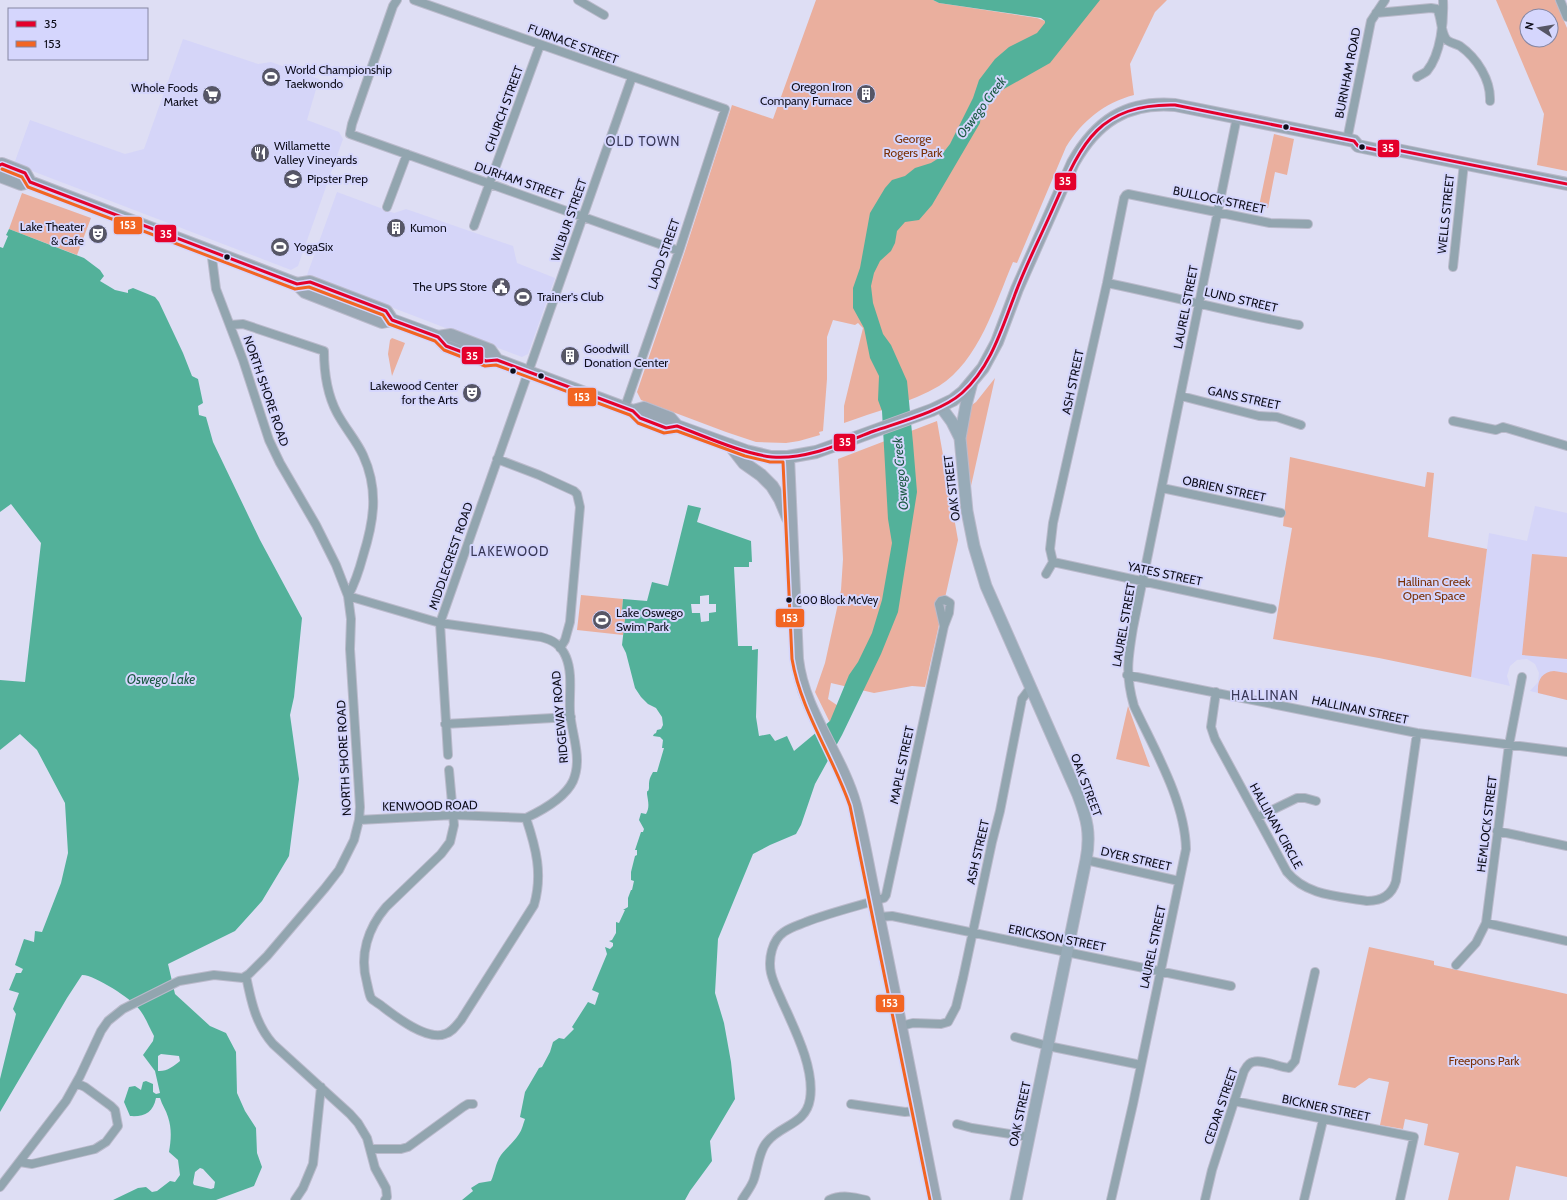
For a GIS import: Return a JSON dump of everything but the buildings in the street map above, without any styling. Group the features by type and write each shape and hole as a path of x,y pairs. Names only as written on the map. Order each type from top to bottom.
{"main road":[{"path":"0,176 21,184 30,182 211,250 297,284 305,292 382,322 392,320 438,337 446,346 486,361 497,360 629,409 644,408 670,418 677,426 730,446 759,454 788,457 816,452 936,408 963,392 983,368 997,342 1017,289 1073,163 1085,143 1103,124 1116,116 1138,107 1149,105 1175,105 1350,141 1359,138 1384,143 1387,148 1567,184"},
{"path":"0,165 2,164 25,174 30,182"},
{"path":"730,446 744,463 761,474 772,486 780,499 790,524"},
{"path":"788,457 798,668 804,690 837,759 854,804 879,917 935,1200"}],"street":[{"name":"DURHAM STREET","path":"397,0 393,6 352,124 350,134 679,251"},
{"name":"FURNACE STREET","path":"414,0 725,109"},
{"path":"578,0 604,14"},
{"name":"BURNHAM ROAD","path":"1350,141 1371,21 1386,0"},
{"path":"1417,77 1427,71 1436,54 1442,28 1443,0"},
{"path":"1560,0 1567,17"},
{"path":"1376,13 1434,8 1438,12 1447,40 1459,46 1480,68 1488,83 1490,101"},
{"name":"CHURCH STREET","path":"474,226 540,44"},
{"name":"WILBUR STREET","path":"529,372 632,77"},
{"name":"LADD STREET","path":"629,409 725,109"},
{"name":"LAUREL STREET","path":"1112,1200 1186,848 1183,825 1169,779 1134,706 1128,686 1128,660 1133,628 1237,117"},
{"path":"388,207 407,154"},
{"name":"WELLS STREET","path":"1453,267 1464,163"},
{"name":"BULLOCK STREET","path":"1126,195 1128,194 1218,211 1270,223 1308,224"},
{"name":"ASH STREET","path":"1053,562 1050,549 1053,523 1107,283 1124,198 1126,195"},
{"name":"NORTH SHORE ROAD","path":"211,250 215,284 269,440 280,463 316,525 336,565 348,596 351,619 350,649 359,820 354,840 339,870 332,879 267,956 246,976"},
{"name":"LUND STREET","path":"1107,283 1299,325"},
{"path":"230,325 243,324 324,351 327,384 330,396 338,414 363,454 369,472 373,492 371,531 356,581 348,596 440,623 541,636 551,639 557,643 560,648 565,640 570,622 580,506 577,494 574,491 539,475 497,459"},
{"name":"MIDDLECREST ROAD","path":"448,755 440,623 529,372"},
{"name":"OAK STREET","path":"972,382 966,404 960,438 967,511 974,546 986,586 1078,795 1085,813 1089,836 1086,860 1016,1200"},
{"name":"GANS STREET","path":"1181,396 1259,416 1278,417 1301,426"},
{"name":"OAK STREET","path":"936,408 952,422 960,438"},
{"path":"1453,421 1496,430 1503,427 1567,446"},
{"name":"OBRIEN STREET","path":"1162,488 1281,513"},
{"path":"1046,574 1053,562"},
{"name":"YATES STREET","path":"1053,562 1272,609"},
{"name":"MAPLE STREET","path":"875,901 884,898 888,892 944,626"},
{"name":"RIDGEWAY ROAD","path":"526,818 560,797 573,781 577,760 571,717 570,676 566,658 560,648"},
{"name":"HALLINAN STREET","path":"1127,675 1417,733 1567,752"},
{"name":"HEMLOCK STREET","path":"1456,965 1476,943 1486,923 1509,745 1522,677"},
{"name":"ASH STREET","path":"900,1026 914,1023 935,1024 948,1022 956,1007 964,978 972,933 1000,811 1022,699 1031,687"},
{"name":"HALLINAN CIRCLE","path":"1216,692 1211,728 1215,739 1287,872 1293,880 1301,886 1315,892 1375,901 1383,898 1392,891 1396,881 1417,733"},
{"path":"445,724 571,717"},
{"path":"449,770 454,833 445,849 386,906 372,927 367,941 364,957 365,974 371,998 394,1016 425,1033 438,1036 445,1035 452,1030 460,1020 534,905 539,886 539,875 536,853 526,818"},
{"path":"1258,817 1297,798 1305,798 1316,801"},
{"name":"KENWOOD ROAD","path":"359,820 453,815 526,818"},
{"path":"1497,831 1567,846"},
{"name":"DYER STREET","path":"1086,860 1180,881"},
{"path":"742,1200 754,1180 766,1142 802,1116 807,1110 811,1097 809,1073 801,1045 771,974 771,955 775,942 782,933 798,925 875,901"},
{"name":"ERICKSON STREET","path":"879,917 892,916 1231,986"},
{"path":"1486,923 1567,941"},
{"name":"CEDAR STREET","path":"1204,1200 1234,1100 1248,1064 1258,1061 1289,1068 1295,1061 1314,972"},
{"path":"0,1187 66,1101 101,1031 113,1016 174,982 214,975 238,977 246,976 253,1006 263,1031 273,1044 358,1123 367,1138 375,1168 386,1188 387,1196 385,1200"},
{"path":"1015,1037 1048,1046 1141,1065"},
{"path":"20,1162 32,1164 95,1150 106,1142 114,1133 118,1126 114,1110 104,1100 76,1083"},
{"path":"295,1200 303,1188 313,1164 321,1087"},
{"name":"BICKNER STREET","path":"1234,1100 1322,1120 1414,1137 1400,1200"},
{"path":"370,1149 401,1149 408,1147 468,1104 473,1104"},
{"path":"851,1104 905,1112 917,1111"},
{"path":"1304,1200 1322,1120"},
{"path":"957,1124 972,1128 1029,1137"},
{"path":"829,1200 841,1197 866,1200"}],"shaded area":[{"path":"183,39 258,64 271,62 319,79 307,120 339,132 343,139 298,266 291,270 14,164 30,120 125,154 144,149"},
{"path":"337,192 394,213 406,209 513,246 517,263 555,278 528,354 522,357 307,275"},
{"path":"1535,506 1567,513 1567,700 1530,691 1538,682 1539,673 1535,664 1527,659 1517,660 1510,666 1507,676 1510,686 1471,677 1489,533 1527,541"}],"green space":[{"name":"George Rogers Park","path":"816,0 933,0 939,3 1037,18 1045,21 1096,0 1167,0 1155,12 1130,64 1134,95 1123,98 1095,114 1079,129 1066,147 1017,263 1013,262 984,330 965,362 953,375 939,386 917,397 844,423 844,406 863,328 858,323 855,325 833,320 827,337 827,379 823,431 819,432 820,435 799,441 786,443 756,442 641,400 637,392 685,251 732,105 773,119"},
{"path":"1496,0 1555,0 1558,8 1519,8 1519,48 1559,48 1559,9 1567,28 1567,171 1537,165 1544,114"},
{"path":"1274,134 1294,139 1287,175 1275,172 1268,208 1259,206"},
{"path":"22,193 91,218 77,255 9,229"},
{"path":"392,338 405,343 392,376 388,354 390,340"},
{"path":"995,378 971,486 964,437 969,407 976,402"},
{"path":"937,421 958,540 925,687 912,686 874,693 831,683 828,699 844,710 834,731 815,692 825,663 841,590 843,559 838,459"},
{"name":"Hallinan Creek Open Space","path":"1290,457 1425,487 1427,472 1434,473 1428,537 1487,549 1471,677 1379,658 1273,639 1292,528 1283,526"},
{"path":"1532,554 1567,557 1567,659 1522,655"},
{"name":"Lake Oswego Swim Park","path":"581,595 623,599 622,609 626,610 623,635 577,630"},
{"path":"1554,671 1567,673 1567,700 1538,693 1538,684 1543,675"},
{"path":"1128,706 1150,767 1116,759"},
{"name":"Freepons Park","path":"1369,947 1434,961 1434,965 1567,994 1567,1177 1516,1166 1509,1200 1448,1200 1459,1153 1424,1145 1428,1124 1405,1119 1403,1129 1380,1125 1389,1082 1369,1078 1355,1088 1338,1085"}],"water":[{"name":"Oswego Creek","path":"933,0 1100,0 1050,63 1002,90 981,113 980,123 932,205 919,220 905,222 897,231 895,243 891,251 880,261 874,273 871,286 873,303 883,334 891,345 907,381 917,492 898,612 881,654 842,735 815,784 801,825 796,834 753,854 718,939 715,993 724,1023 731,1062 735,1099 710,1141 712,1161 685,1200 462,1200 473,1191 471,1188 479,1183 491,1181 497,1162 501,1155 515,1140 522,1129 525,1119 520,1117 525,1092 539,1068 542,1067 550,1052 553,1042 559,1038 564,1039 574,1029 572,1027 588,1002 595,1005 599,993 592,990 607,954 605,947 610,949 613,946 613,943 609,941 612,940 616,933 616,922 619,923 625,910 623,910 628,907 628,898 634,881 631,880 631,872 635,856 637,855 637,850 635,850 641,832 643,832 644,829 639,820 641,813 646,814 648,809 647,791 653,772 657,772 664,748 662,748 663,740 660,737 653,736 657,730 661,729 663,725 662,717 656,708 648,704 641,697 635,688 626,653 622,645 626,610 622,610 623,599 647,601 652,582 668,586 688,505 701,508 697,522 751,541 752,562 749,562 749,567 734,567 738,646 752,646 752,650 758,649 756,717 759,736 770,734 775,741 787,736 794,751 830,721 849,675 858,662 872,633 882,600 892,543 888,519 882,411 878,400 879,376 870,358 864,328 853,308 853,288 860,268 870,213 885,188 892,180 905,176 915,168 931,163 939,158 950,144 973,98 979,80 995,59 1009,47 1037,33 1045,23 1045,21 1041,18 939,3"},
{"name":"Oswego Lake","path":"9,229 84,258 100,270 104,276 100,281 115,290 128,293 128,290 133,288 155,297 159,302 192,376 198,379 203,403 198,406 199,415 206,417 213,442 260,540 302,618 294,697 290,715 299,779 289,856 262,901 235,931 168,964 175,994 210,1026 226,1033 236,1052 237,1093 245,1111 256,1128 257,1153 262,1167 254,1186 216,1200 113,1200 138,1188 146,1187 152,1192 157,1191 170,1181 175,1182 180,1175 178,1160 169,1152 171,1130 167,1114 160,1098 156,1098 150,1111 140,1116 130,1116 124,1102 129,1087 135,1086 141,1090 143,1082 146,1081 153,1084 153,1092 156,1094 160,1093 155,1071 143,1055 153,1041 154,1036 139,1009 129,999 95,978 82,975 0,1112 0,1079 16,1014 13,1009 19,993 9,990 16,973 21,973 23,969 15,965 24,939 34,942 35,931 42,932 61,883 68,853 65,803 37,750 20,734 0,750 0,680 25,682 41,543 11,504 0,512 0,247 3,248 8,236 6,235","holes":["161,1054 179,1056 180,1061 167,1070 158,1071 158,1056","200,1168 203,1169 215,1182 214,1188 211,1189 194,1185 195,1172"]}],"pier":[{"path":"709,595 709,604 716,604 716,612 709,613 709,621 701,622 700,613 692,613 691,604 700,604 700,596"}],"transit line":[{"name":"35","path":"0,165 2,164 25,173 30,182 297,284 310,282 386,311 392,320 438,337 446,346 486,361 497,360 633,411 640,418 666,428 677,426 724,444 772,457 798,456 824,450 932,411 962,393 980,372 994,348 1027,266 1070,171 1081,152 1093,135 1107,122 1125,112 1147,107 1175,105 1354,141 1358,146 1382,151 1387,148 1567,184"},
{"name":"153","path":"2,169 22,177 28,187 295,289 309,287 383,315 389,324 435,341 444,350 485,366 496,365 630,415 638,423 664,433 677,431 745,456 770,462 783,462 792,659 802,697 850,806 930,1200"}],"place":[{"name":"World Championship Taekwondo","path":"271,77"},
{"name":"Oregon Iron Company Furnace","path":"866,94"},
{"name":"Whole Foods Market","path":"212,95"},
{"name":"Willamette Valley Vineyards","path":"260,153"},
{"name":"Pipster Prep","path":"293,179"},
{"name":"Kumon","path":"396,228"},
{"name":"Lake Theater & Cafe","path":"98,234"},
{"name":"YogaSix","path":"280,247"},
{"name":"The UPS Store","path":"501,287"},
{"name":"Trainer's Club","path":"523,297"},
{"name":"Goodwill Donation Center","path":"570,356"},
{"name":"Lakewood Center for the Arts","path":"472,393"},
{"name":"600 Block McVey","path":"789,600"},
{"name":"Lake Oswego Swim Park","path":"602,620"}],"district":[{"name":"OLD TOWN","path":"643,141"},
{"name":"LAKEWOOD","path":"510,551"},
{"name":"HALLINAN","path":"1265,695"}]}
